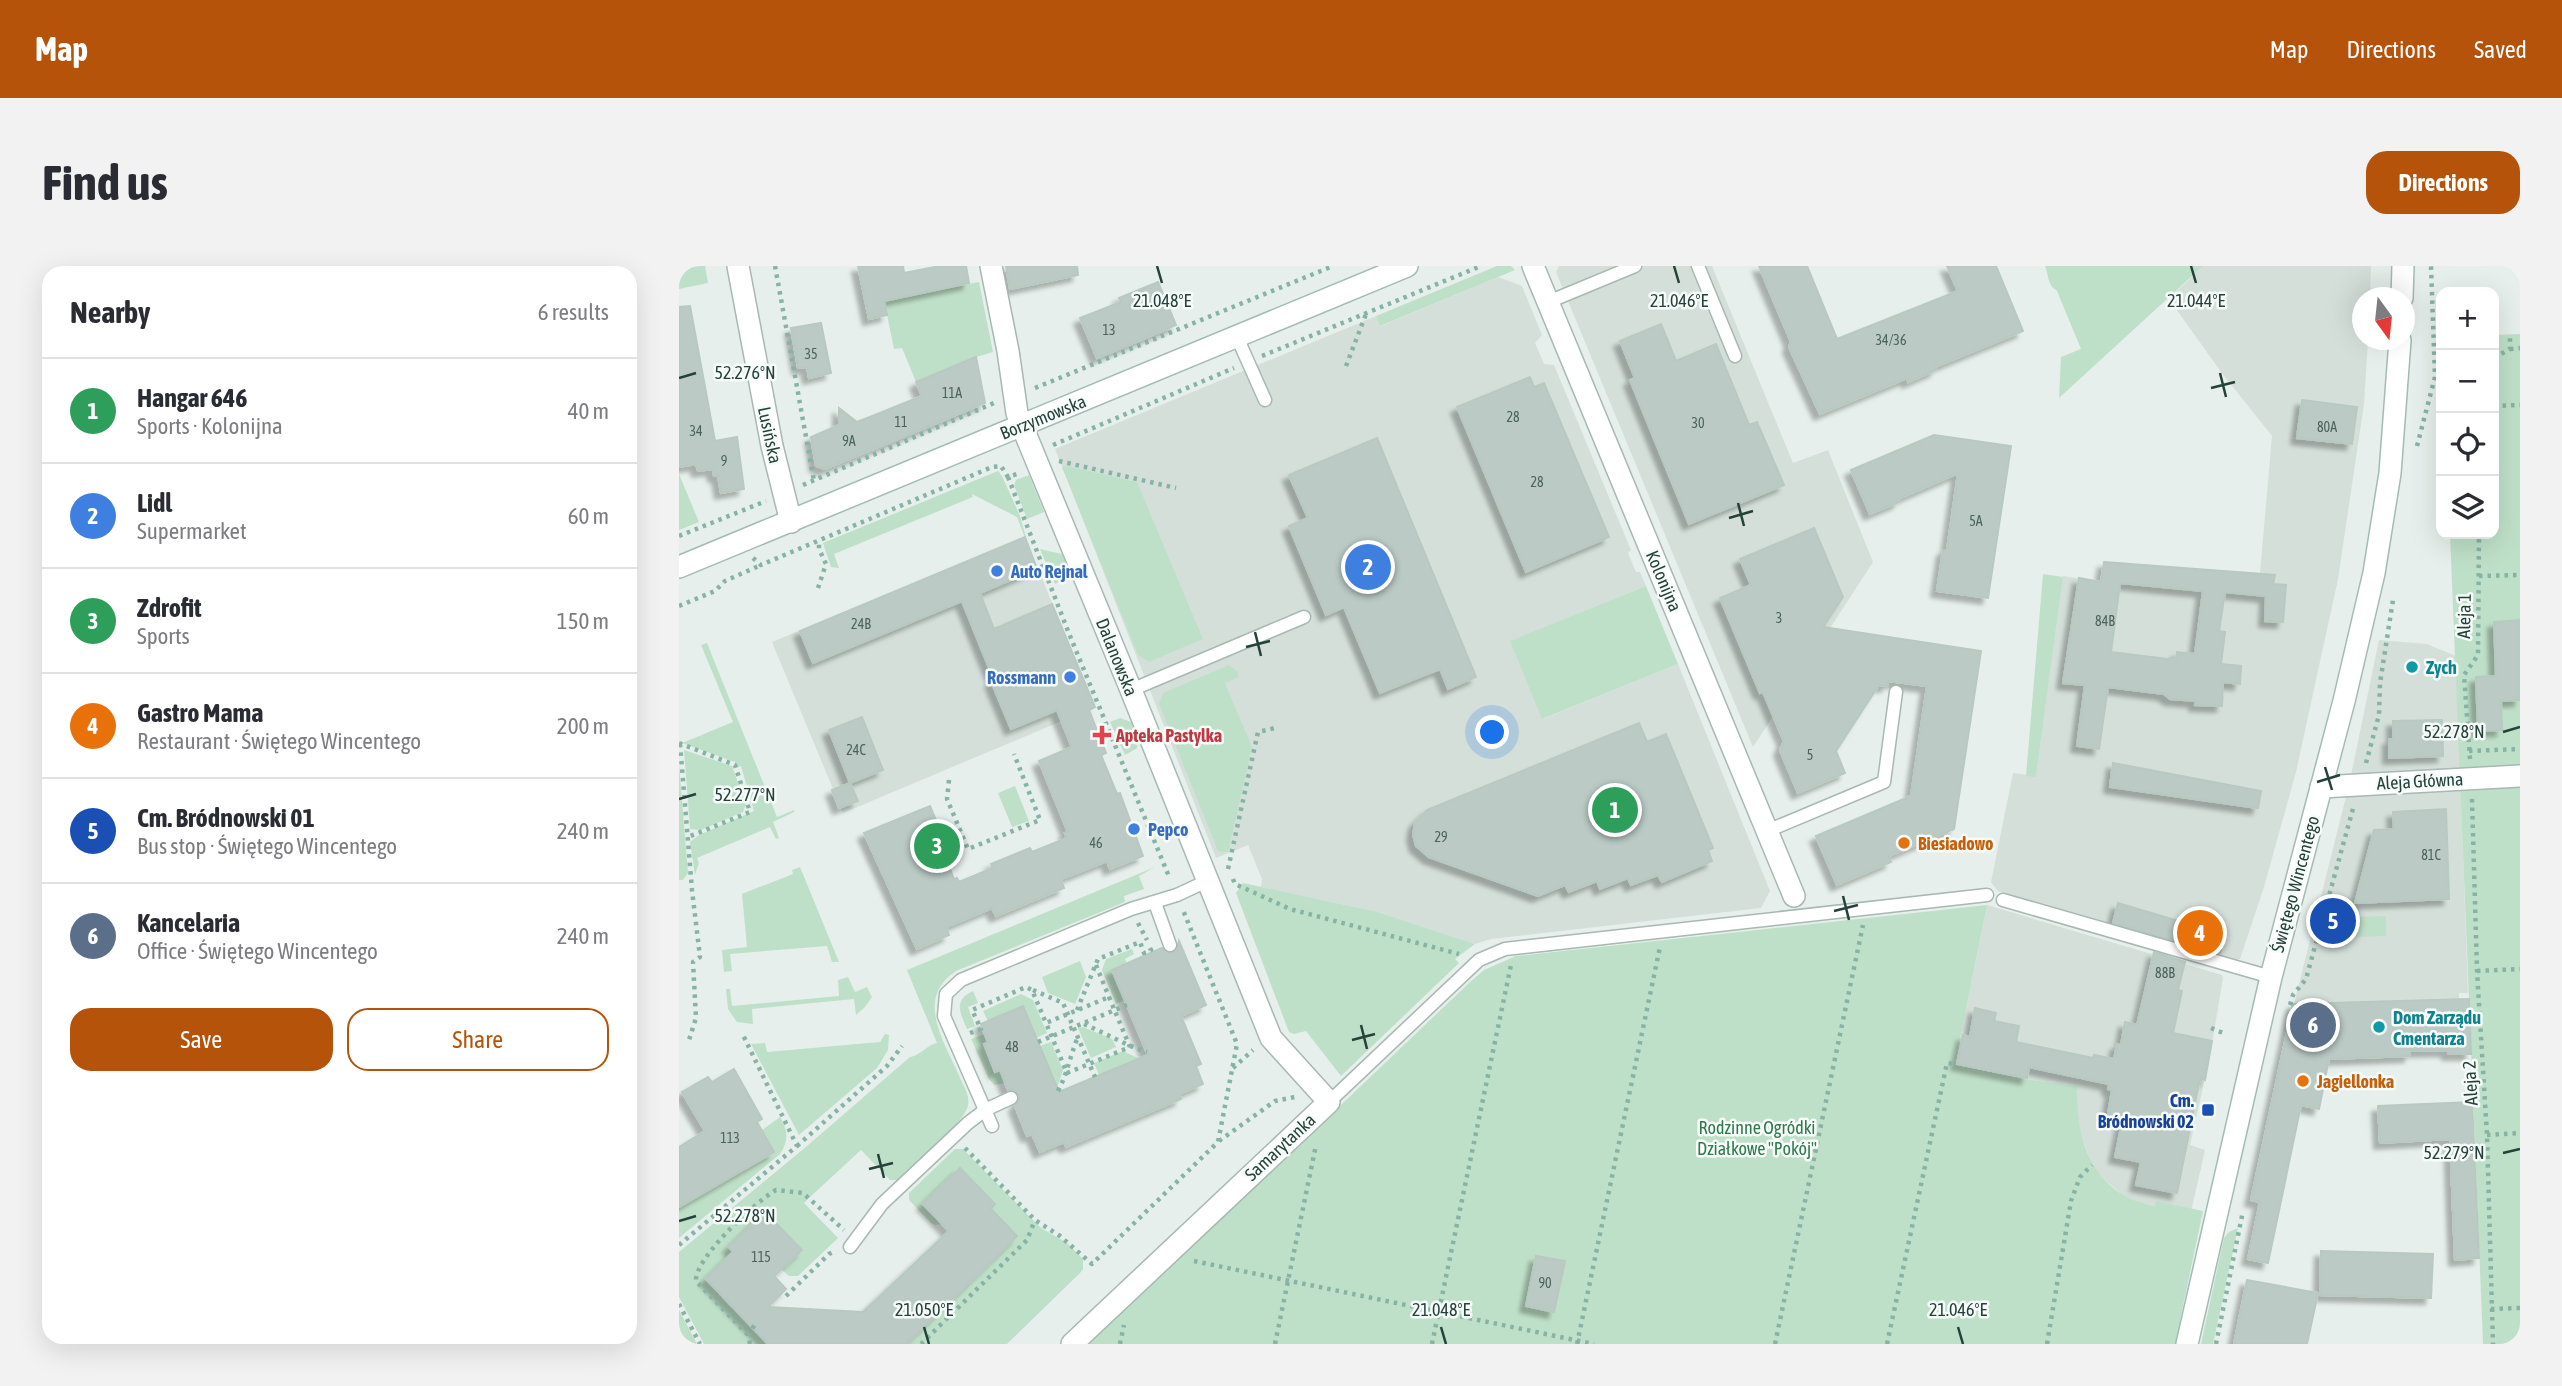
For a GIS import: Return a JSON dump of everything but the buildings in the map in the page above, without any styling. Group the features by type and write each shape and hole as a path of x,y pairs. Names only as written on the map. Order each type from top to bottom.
{"street":[{"name":"Lusińska","path":"737,266 772,446 791,522"},
{"name":"Dalanowska","path":"991,266 1017,413 1022,426 1049,466 1131,690 1271,1038 1328,1102"},
{"name":"Borzymowska","path":"679,567 1408,266"},
{"name":"Kolonijna","path":"1533,266 1794,896"},
{"path":"2402,287 2403,266"},
{"name":"Świętego Wincentego","path":"2187,1344 2271,977 2347,689 2378,550 2390,473 2399,350"},
{"name":"Aleja Główna","path":"2321,787 2520,776"},
{"name":"Samarytanka","path":"1072,1344 1328,1102"}],"lane":[{"path":"1548,302 1635,266"},
{"path":"1698,266 1735,356"},
{"path":"1237,337 1265,400"},
{"path":"1131,690 1304,617"},
{"path":"1767,831 1884,782 1896,692"},
{"path":"992,1126 944,1016 946,994 951,987 961,980 1207,881"},
{"path":"1485,957 1505,949 1987,895"},
{"path":"2003,900 2271,977"},
{"path":"1155,903 1170,945"},
{"name":"Samarytanka","path":"1328,1102 1485,957"},
{"path":"853,1243 882,1203 954,1136 985,1110 1011,1098"}],"path":[{"path":"775,266 814,481"},
{"path":"1049,466 1053,444 1481,266"},
{"path":"1346,366 1367,313"},
{"path":"2510,349 2511,334"},
{"path":"2499,355 2510,349 2520,348"},
{"path":"2499,406 2520,405"},
{"path":"679,606 715,591 725,581 761,565 992,467 1001,466 1008,477 1049,466 1176,488"},
{"name":"Aleja 1","path":"2470,779 2464,675 2478,655 2479,539"},
{"path":"818,588 826,564 819,549 819,540"},
{"path":"749,555 761,565"},
{"path":"2479,576 2520,575"},
{"path":"1227,870 1258,732 1275,727"},
{"path":"688,837 750,812 735,765 679,743 688,837 700,957 693,962 696,1018 689,1040"},
{"path":"2469,751 2520,749"},
{"path":"949,780 947,799 968,849 1040,820 1014,754"},
{"name":"Aleja 2","path":"2470,779 2477,971 2487,1135 2493,1344"},
{"path":"1220,859 1235,884 1290,909 1485,957"},
{"path":"1775,1344 1864,917"},
{"path":"1077,1010 1098,959 1140,942 1145,953 1151,950 1146,938"},
{"path":"1577,1342 1662,939"},
{"path":"1432,1344 1512,958"},
{"path":"1095,965 1130,1046"},
{"path":"2477,971 2520,969"},
{"path":"977,1031 981,1029 972,1010 1026,987 1063,1003 1095,1077"},
{"path":"1032,990 1067,1073"},
{"path":"1046,1023 1109,997"},
{"path":"1038,1042 1127,1005"},
{"path":"1083,1024 1147,1052"},
{"path":"2211,1028 2223,1033"},
{"path":"743,1035 797,1146"},
{"path":"1058,1091 1078,1038"},
{"path":"679,1245 887,1066 902,1046"},
{"path":"1067,1073 1130,1046"},
{"path":"1887,1344 1947,1063 1955,1064"},
{"path":"1219,1142 1275,1101 1293,1097 1328,1102"},
{"path":"2487,1135 2520,1133"},
{"path":"1275,1344 1318,1134"},
{"path":"954,1136 1035,1220 1063,1239"},
{"path":"2047,1344 2071,1201 2080,1177 2092,1165"},
{"path":"750,1344 748,1335 699,1285 695,1277 719,1242 776,1190 803,1193 853,1243 829,1254 786,1296"},
{"path":"921,1344 1027,1240 1035,1220"},
{"path":"1185,1259 1594,1344"},
{"path":"679,1304 700,1344"},
{"path":"2491,1309 2520,1308"},
{"path":"748,1335 756,1323"}],"shaded area":[{"path":"1559,266 1712,266 1793,463 1828,450 1873,562 1753,747 1556,272"},
{"path":"2203,266 2371,266 2370,287 2352,287 2352,350 2367,350 2364,404 2338,579 2296,772 2264,887 2240,959 2233,961 1998,891 1991,882 2013,773 2036,776 2063,576 2101,582 2202,570 2260,573 2272,436 2221,372 2169,299"},
{"path":"1498,277 1522,286 1542,335 1535,343 1544,364 1554,365 1631,550 1628,553 1646,586 1511,641 1543,719 1678,664 1770,891 1761,908 1491,939 1475,944 1378,912 1261,887 1262,879 1248,845 1216,858 1055,449 1376,316 1381,326"},
{"path":"1025,537 1095,707 843,813 772,642"},
{"path":"2379,640 2427,644 2456,656 2468,993 2459,993 2459,999 2294,1004 2349,785"},
{"path":"1987,905 2222,975 2209,1061 2190,1145 2205,1150 2191,1212 2138,1203 2103,1179 2093,1167 2082,1137 2076,1111 2077,1086 2017,1078 1955,1064"}],"green space":[{"path":"679,266 705,266 708,283 679,289"},
{"path":"1497,266 1511,266 1515,270 1380,326 1376,316"},
{"path":"2045,266 2203,266 2059,398 2061,357 2081,349 2057,291 2050,283"},
{"path":"979,282 993,352 916,382 902,348 894,349 884,300"},
{"path":"2520,334 2520,1344 2483,1344 2450,539 2499,539 2499,335"},
{"path":"1062,467 1137,482 1203,639 1149,662 1138,655"},
{"path":"998,471 1020,516 1029,548 1017,517 972,494 973,497 834,554 839,568 831,567 823,543"},
{"path":"679,474 699,522 679,530"},
{"path":"1029,475 1044,512 1027,519 1014,485 1016,480"},
{"path":"1040,549 1062,554 1070,573 1067,578 1055,584"},
{"path":"2043,574 2063,577 2036,777 2026,776"},
{"path":"1646,586 1678,664 1542,719 1510,641"},
{"path":"707,643 777,817 794,812 773,822 779,838 776,839 770,827 697,858 699,863 695,875 690,842 699,835 754,811 741,766 682,743 733,722 701,645"},
{"path":"1229,665 1237,671 1239,677 1225,683 1252,747 1228,852 1218,851 1159,704 1163,693"},
{"path":"1120,718 1131,722 1138,741 1137,748 1125,755 1110,722"},
{"path":"684,750 732,766 746,804 743,812 701,830 690,829"},
{"path":"679,765 688,873 683,880 679,880"},
{"path":"1015,786 1029,821 1012,827 998,793"},
{"path":"800,867 839,962 832,962 827,946 730,954 732,971 724,972 722,950 747,947 742,894 793,874 792,870"},
{"path":"1155,867 1139,876 1144,889 1124,896 1125,902 956,971 943,982 935,1008 937,1022 941,1037 967,1093 968,1106 964,1114 948,1134 898,1180 890,1180 861,1150 809,1198 804,1203 838,1238 798,1276 789,1276 781,1269 801,1249 765,1212 729,1247 733,1252 706,1279 729,1303 745,1311 741,1316 768,1344 704,1344 679,1297 679,1252 910,1057 937,1043 907,970"},
{"path":"1243,883 1378,912 1475,944 1455,959 1459,963 1341,1076 1306,1031 1294,1034 1289,1032 1236,893"},
{"name":"Rodzinne Ogródki Działkowe \"Pokój\"","path":"1987,905 1955,1064 2017,1078 2077,1086 2080,1127 2085,1146 2092,1163 2103,1178 2134,1200 2155,1206 2156,1201 2203,1211 2175,1344 1087,1344 1174,1259 1177,1261 1484,970 1516,956"},
{"path":"2386,916 2386,936 2348,937 2353,917"},
{"path":"1132,949 1134,954 1125,959 1127,964 1113,970 1125,1000 1116,1004 1102,970 1106,959"},
{"path":"1080,961 1086,977 1075,1004 1048,993 1042,977"},
{"path":"848,977 855,992 867,987 872,997 856,1015 854,999 752,1009 753,1024 737,1022 728,1009 726,989 730,989 732,1006 839,996 838,980"},
{"path":"973,991 978,1003 968,1007 975,1026 967,1029 960,1003"},
{"path":"1021,994 1033,1000 1047,1033 1036,1038 1023,1007 988,1021 983,1011"},
{"path":"1083,1027 1112,1039 1116,1047 1091,1058 1078,1028"},
{"path":"885,1034 889,1035 888,1050 877,1068 799,1135 751,1044 765,1043 767,1052 880,1042"},
{"path":"985,1034 988,1043 984,1045 994,1072 1000,1070 1005,1083 994,1085 989,1079 971,1039"},
{"path":"1051,1042 1063,1070 1057,1088 1040,1046"},
{"path":"1123,1051 1140,1059 1099,1075 1094,1063"},
{"path":"780,1117 786,1136 780,1154 679,1238 679,1207 774,1153 762,1130"},
{"path":"955,1149 963,1149 1041,1228 1067,1243 1083,1259 1080,1273 1007,1344 906,1344 945,1306 941,1302 953,1299 961,1291 957,1286 968,1275 973,1280 1017,1236 991,1209 995,1204 960,1168 923,1204 942,1224 931,1223 909,1200 909,1193"},
{"path":"2238,1228 2213,1344 2201,1344 2224,1238"},
{"path":"679,1310 697,1344 679,1344"}],"place":[{"name":"Lidl","path":"1368,567"},
{"name":"Auto Rejnal","path":"997,571"},
{"name":"Zych","path":"2412,667"},
{"name":"Rossmann","path":"1070,677"},
{"name":"Apteka Pastylka","path":"1102,735"},
{"name":"Hangar 646","path":"1615,810"},
{"name":"Pepco","path":"1134,829"},
{"name":"Biesiadowo","path":"1904,843"},
{"name":"Zdrofit","path":"937,846"},
{"name":"Cm. Bródnowski 01","path":"2333,921"},
{"name":"Gastro Mama","path":"2200,933"},
{"name":"Kancelaria","path":"2313,1025"},
{"name":"Dom Zarządu Cmentarza","path":"2379,1027"},
{"name":"Jagiellonka","path":"2303,1081"},
{"name":"Cm. Bródnowski 02","path":"2208,1110"}]}
